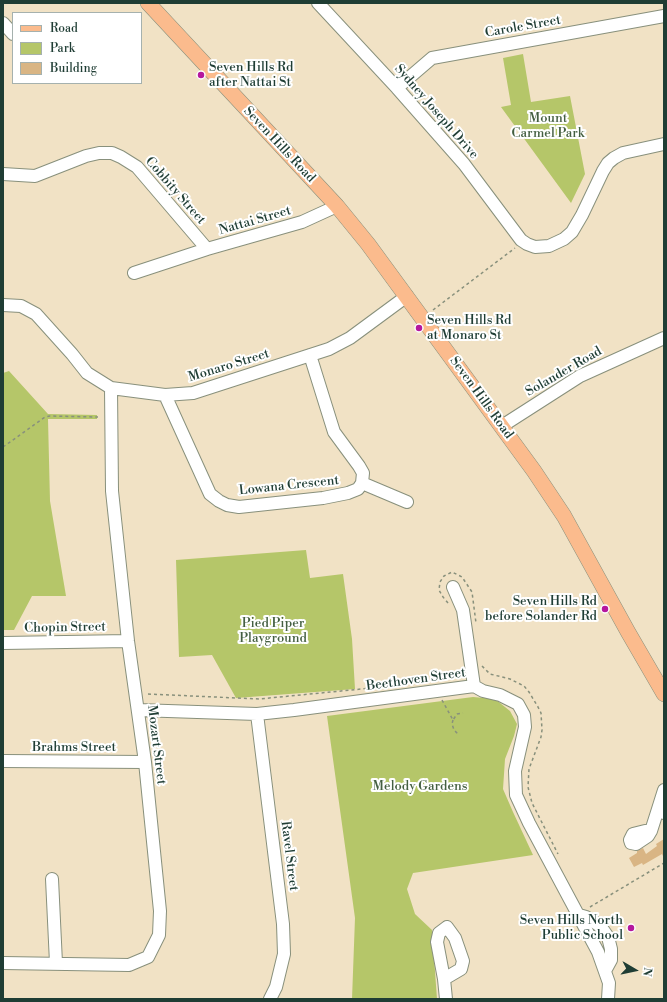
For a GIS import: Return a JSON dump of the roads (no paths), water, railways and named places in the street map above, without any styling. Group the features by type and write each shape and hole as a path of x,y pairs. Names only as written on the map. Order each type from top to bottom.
{"main road":[{"name":"Seven Hills Road","path":"148,3 337,206 407,296 502,426 564,516 664,694"}],"street":[{"name":"Sydney Joseph Drive","path":"318,3 397,88 464,164 521,240 525,243 535,247 549,246 564,239 572,232 608,163 623,153 664,145"},
{"name":"Carole Street","path":"397,88 432,58 664,16"},
{"path":"3,23 9,33"},
{"name":"Cobbity Street","path":"3,174 35,176 86,156 99,153 112,153 137,167 207,249"},
{"name":"Nattai Street","path":"134,273 207,249 302,222 337,206"},
{"name":"Monaro Street","path":"3,305 21,306 36,314 87,373 111,388 165,395 193,392 329,349 350,338 407,296"},
{"name":"Solander Road","path":"502,426 580,376 663,342"},
{"path":"310,355 334,432 363,473 362,483 408,502"},
{"name":"Mozart Street","path":"3,963 129,964 148,957 159,935 160,911 145,762 128,641 112,492 111,388"},
{"name":"Lowana Crescent","path":"165,395 210,494 227,505 239,506 323,498 348,493 358,489 362,483"},
{"path":"453,587 463,610 474,686"},
{"name":"Chopin Street","path":"3,643 128,641"},
{"name":"Beethoven Street","path":"138,710 257,714 474,686 483,691 500,695 518,704 524,715 525,727 515,771 516,795 529,823 598,952 609,983 608,999"},
{"name":"Ravel Street","path":"257,714 283,924 284,954 276,987 270,999"},
{"name":"Brahms Street","path":"3,761 145,762"},
{"path":"650,832 661,811 664,790"},
{"path":"52,879 56,963"},
{"path":"444,979 446,999"}],"place":[{"name":"Seven Hills Rd after Nattai St","path":"201,75"},
{"name":"Seven Hills Rd at Monaro St","path":"419,328"},
{"name":"Seven Hills Rd before Solander Rd","path":"605,609"},
{"name":"Seven Hills North Public School","path":"631,928"}],"park label":[{"name":"Mount Carmel Park","path":"548,126"},
{"name":"Pied Piper Playground","path":"273,632"},
{"name":"Melody Gardens","path":"420,787"}]}
